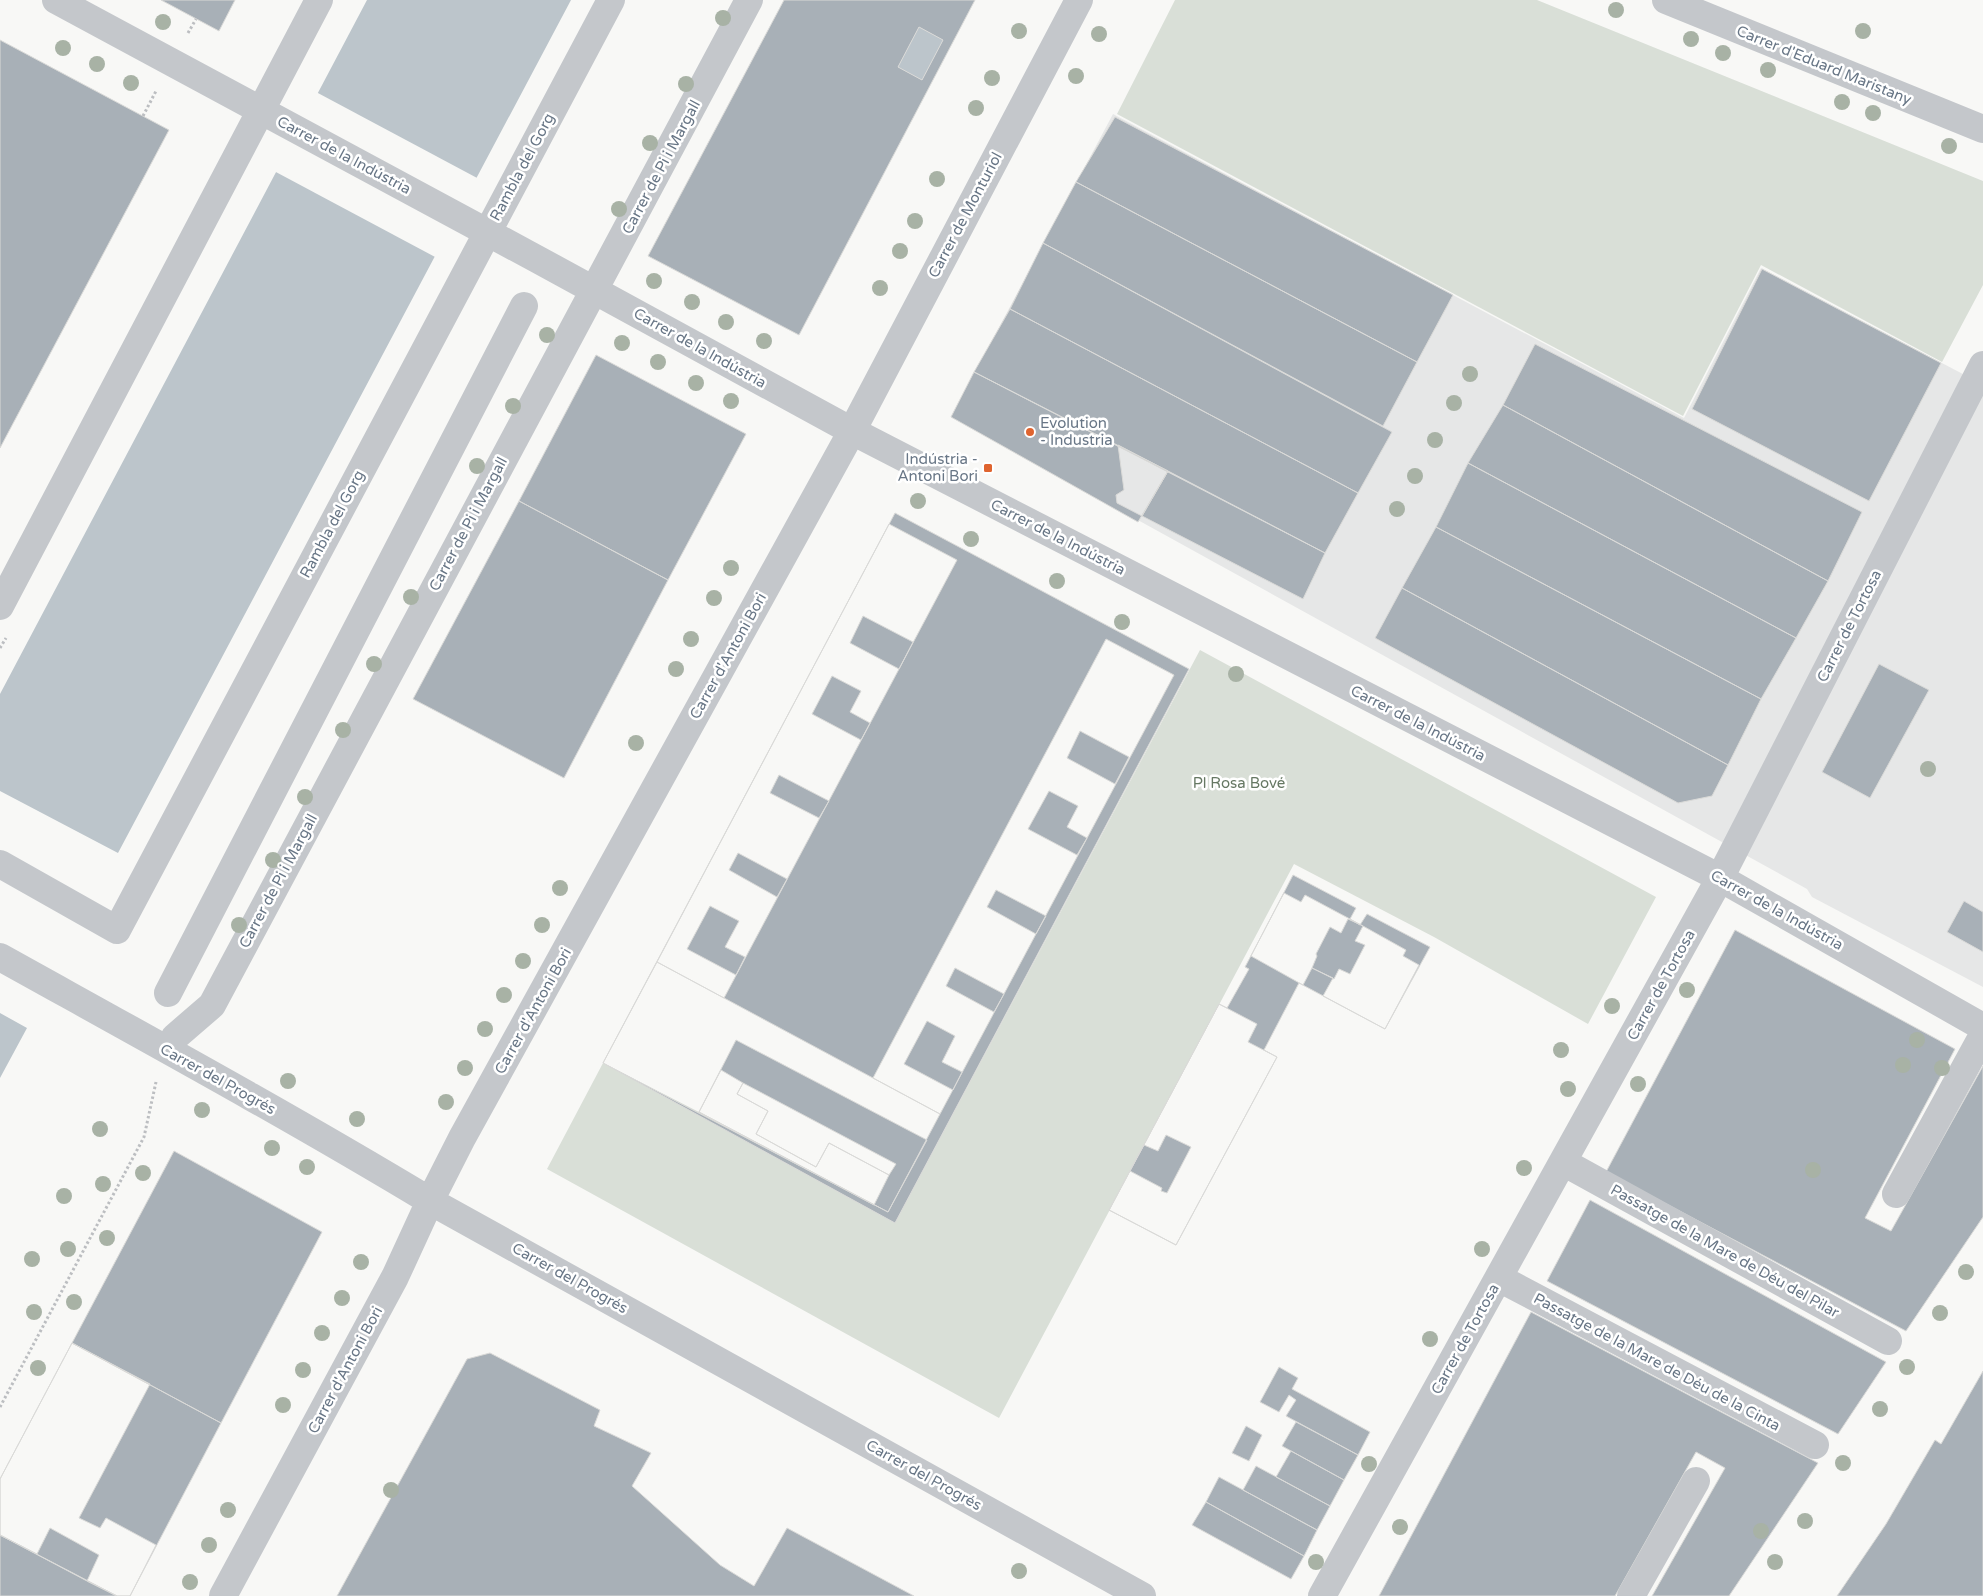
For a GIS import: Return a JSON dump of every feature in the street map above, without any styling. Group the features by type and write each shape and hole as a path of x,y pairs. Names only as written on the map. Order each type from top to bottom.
{"street":[{"name":"Carrer de la Indústria","path":"56,0 593,289 852,431 1720,878 1983,1027"},
{"path":"0,606 319,0"},
{"name":"Rambla del Gorg","path":"0,864 117,930 611,0"},
{"name":"Carrer de Pi i Margall","path":"175,1037 212,1006 593,289 627,231 750,0"},
{"name":"Carrer de Monturiol","path":"852,431 1079,0"},
{"name":"Carrer d'Eduard Maristany","path":"1666,0 1983,129"},
{"path":"168,993 524,306"},
{"name":"Carrer de Tortosa","path":"1322,1596 1720,878 1983,365"},
{"name":"Carrer d'Antoni Bori","path":"224,1596 395,1277 462,1138 852,431"},
{"name":"Carrer del Progrés","path":"0,957 360,1159 430,1201 1142,1596"},
{"path":"1896,1194 1983,1035"},
{"name":"Passatge de la Mare de Déu del Pilar","path":"1563,1162 1888,1341"},
{"name":"Passatge de la Mare de Déu de la Cinta","path":"1499,1278 1815,1445"},
{"path":"1631,1596 1696,1481"}],"path":[{"path":"144,116 159,87"},
{"path":"0,1407 144,1137 157,1076"}],"shaded area":[{"path":"367,0 571,0 118,853 0,791 0,694"},
{"path":"919,27 943,40 922,80 898,67"},
{"path":"1113,114 1684,418 1761,268 1980,383 1983,377 1983,987 1812,897 1807,889 951,417"},
{"path":"0,1013 27,1028 0,1078"}],"green space":[{"path":"1175,0 1537,0 1983,181 1983,285 1942,362 1761,265 1683,416 1117,114"},
{"name":"Pl Rosa Bové","path":"1200,650 1656,897 1588,1024 1434,937 1294,864 999,1418 547,1169 603,1063 699,1112 895,1223"}],"pier":[{"path":"316,92 479,179 437,258 274,171"}],"building":[{"path":"161,0 235,0 219,31"},
{"path":"784,0 975,0 799,335 648,256","holes":["919,27 943,40 922,80 898,67"]},
{"path":"0,40 169,130 0,448"},
{"path":"1115,117 1453,295 1417,362 1076,182"},
{"path":"1076,182 1417,362 1383,426 1043,243"},
{"path":"1043,243 1392,432 1358,493 1010,309"},
{"path":"1762,269 1941,363 1869,501 1692,409"},
{"path":"1010,309 1358,493 1325,553 974,372"},
{"path":"1535,344 1862,512 1828,581 1503,405"},
{"path":"596,355 746,434 668,580 519,501"},
{"path":"974,372 1168,471 1138,522 951,417"},
{"path":"1503,405 1828,581 1796,638 1468,463"},
{"path":"1118,445 1168,471 1142,516 1117,503 1116,495 1124,490"},
{"path":"1468,463 1796,638 1761,699 1436,527"},
{"path":"1168,471 1325,553 1303,599 1142,516"},
{"path":"519,501 668,580 564,778 413,699"},
{"path":"895,513 1189,669 895,1223 603,1063"},
{"path":"889,524 957,560 724,998 657,962"},
{"path":"1436,527 1761,699 1728,765 1402,588"},
{"path":"1402,588 1728,765 1712,796 1678,803 1375,638"},
{"path":"863,616 913,642 899,669 850,643"},
{"path":"1106,639 1174,675 940,1114 873,1078"},
{"path":"1879,664 1929,690 1870,798 1822,772"},
{"path":"832,676 861,691 850,712 870,723 861,740 812,714"},
{"path":"1080,731 1129,757 1115,784 1067,758"},
{"path":"779,775 829,801 819,818 770,793"},
{"path":"1049,791 1078,806 1067,827 1087,838 1077,855 1028,829"},
{"path":"738,853 787,879 777,897 729,870"},
{"path":"1293,875 1356,908 1350,919 1360,925 1367,914 1430,947 1385,1029 1323,996 1333,978 1312,968 1303,985 1251,956"},
{"path":"996,890 1046,916 1036,934 987,907"},
{"path":"1284,893 1301,902 1305,895 1406,950 1403,956 1419,965 1385,1029 1299,983 1264,1050 1277,1057 1176,1245 1109,1210 1219,1004 1227,1008 1249,969 1245,967"},
{"path":"1964,901 1983,912 1983,952 1947,932"},
{"path":"710,906 739,921 725,947 745,957 736,975 687,949"},
{"path":"1348,919 1363,926 1355,941 1365,945 1350,974 1339,969 1334,979 1312,968 1317,956 1316,954 1330,927 1341,933"},
{"path":"1735,930 1955,1049 1865,1218 1891,1231 1983,1066 1983,1217 1906,1331 1606,1172"},
{"path":"657,962 940,1114 888,1212 603,1063"},
{"path":"955,968 1004,994 994,1012 946,986"},
{"path":"1219,1004 1257,1024 1248,1042 1277,1057 1176,1245 1109,1210"},
{"path":"927,1021 955,1036 942,1062 962,1072 953,1090 904,1064"},
{"path":"736,1040 927,1140 888,1212 699,1112"},
{"path":"721,1070 743,1083 737,1094 768,1111 756,1134 816,1167 829,1143 889,1175 874,1205 699,1112"},
{"path":"743,1083 896,1164 889,1175 829,1143 816,1167 756,1134 768,1111 737,1094"},
{"path":"1166,1135 1191,1147 1167,1193 1161,1191 1162,1188 1130,1171 1144,1145 1158,1151"},
{"path":"174,1151 322,1232 221,1423 72,1343"},
{"path":"1590,1200 1886,1362 1838,1434 1547,1281"},
{"path":"1531,1312 1818,1463 1729,1596 1652,1596 1725,1468 1696,1452 1615,1596 1379,1596"},
{"path":"72,1343 221,1423 130,1596 117,1596 0,1535 0,1479"},
{"path":"72,1343 150,1384 79,1518 100,1528 106,1518 156,1545 130,1596 117,1596 87,1581 99,1555 50,1528 37,1554 0,1535 0,1479"},
{"path":"490,1353 600,1410 594,1426 651,1453 632,1486 720,1565 754,1586 787,1528 914,1596 337,1596 467,1359"},
{"path":"1279,1367 1298,1378 1292,1389 1370,1432 1358,1455 1286,1416 1296,1400 1289,1395 1279,1412 1260,1402"},
{"path":"1983,1371 1983,1596 1837,1596 1886,1524 1935,1440 1941,1444"},
{"path":"1296,1422 1358,1455 1344,1480 1282,1446"},
{"path":"1246,1426 1262,1435 1249,1461 1232,1453"},
{"path":"1291,1451 1344,1480 1330,1506 1276,1477"},
{"path":"1256,1466 1330,1506 1317,1530 1243,1490"},
{"path":"1219,1477 1317,1530 1304,1556 1206,1502"},
{"path":"1206,1502 1304,1556 1291,1579 1192,1525"},
{"path":"0,1535 87,1581 117,1596 0,1596"}],"place":[{"name":"Evolution - Industria","path":"1030,432"},
{"name":"Indústria - Antoni Bori","path":"988,468"}]}
